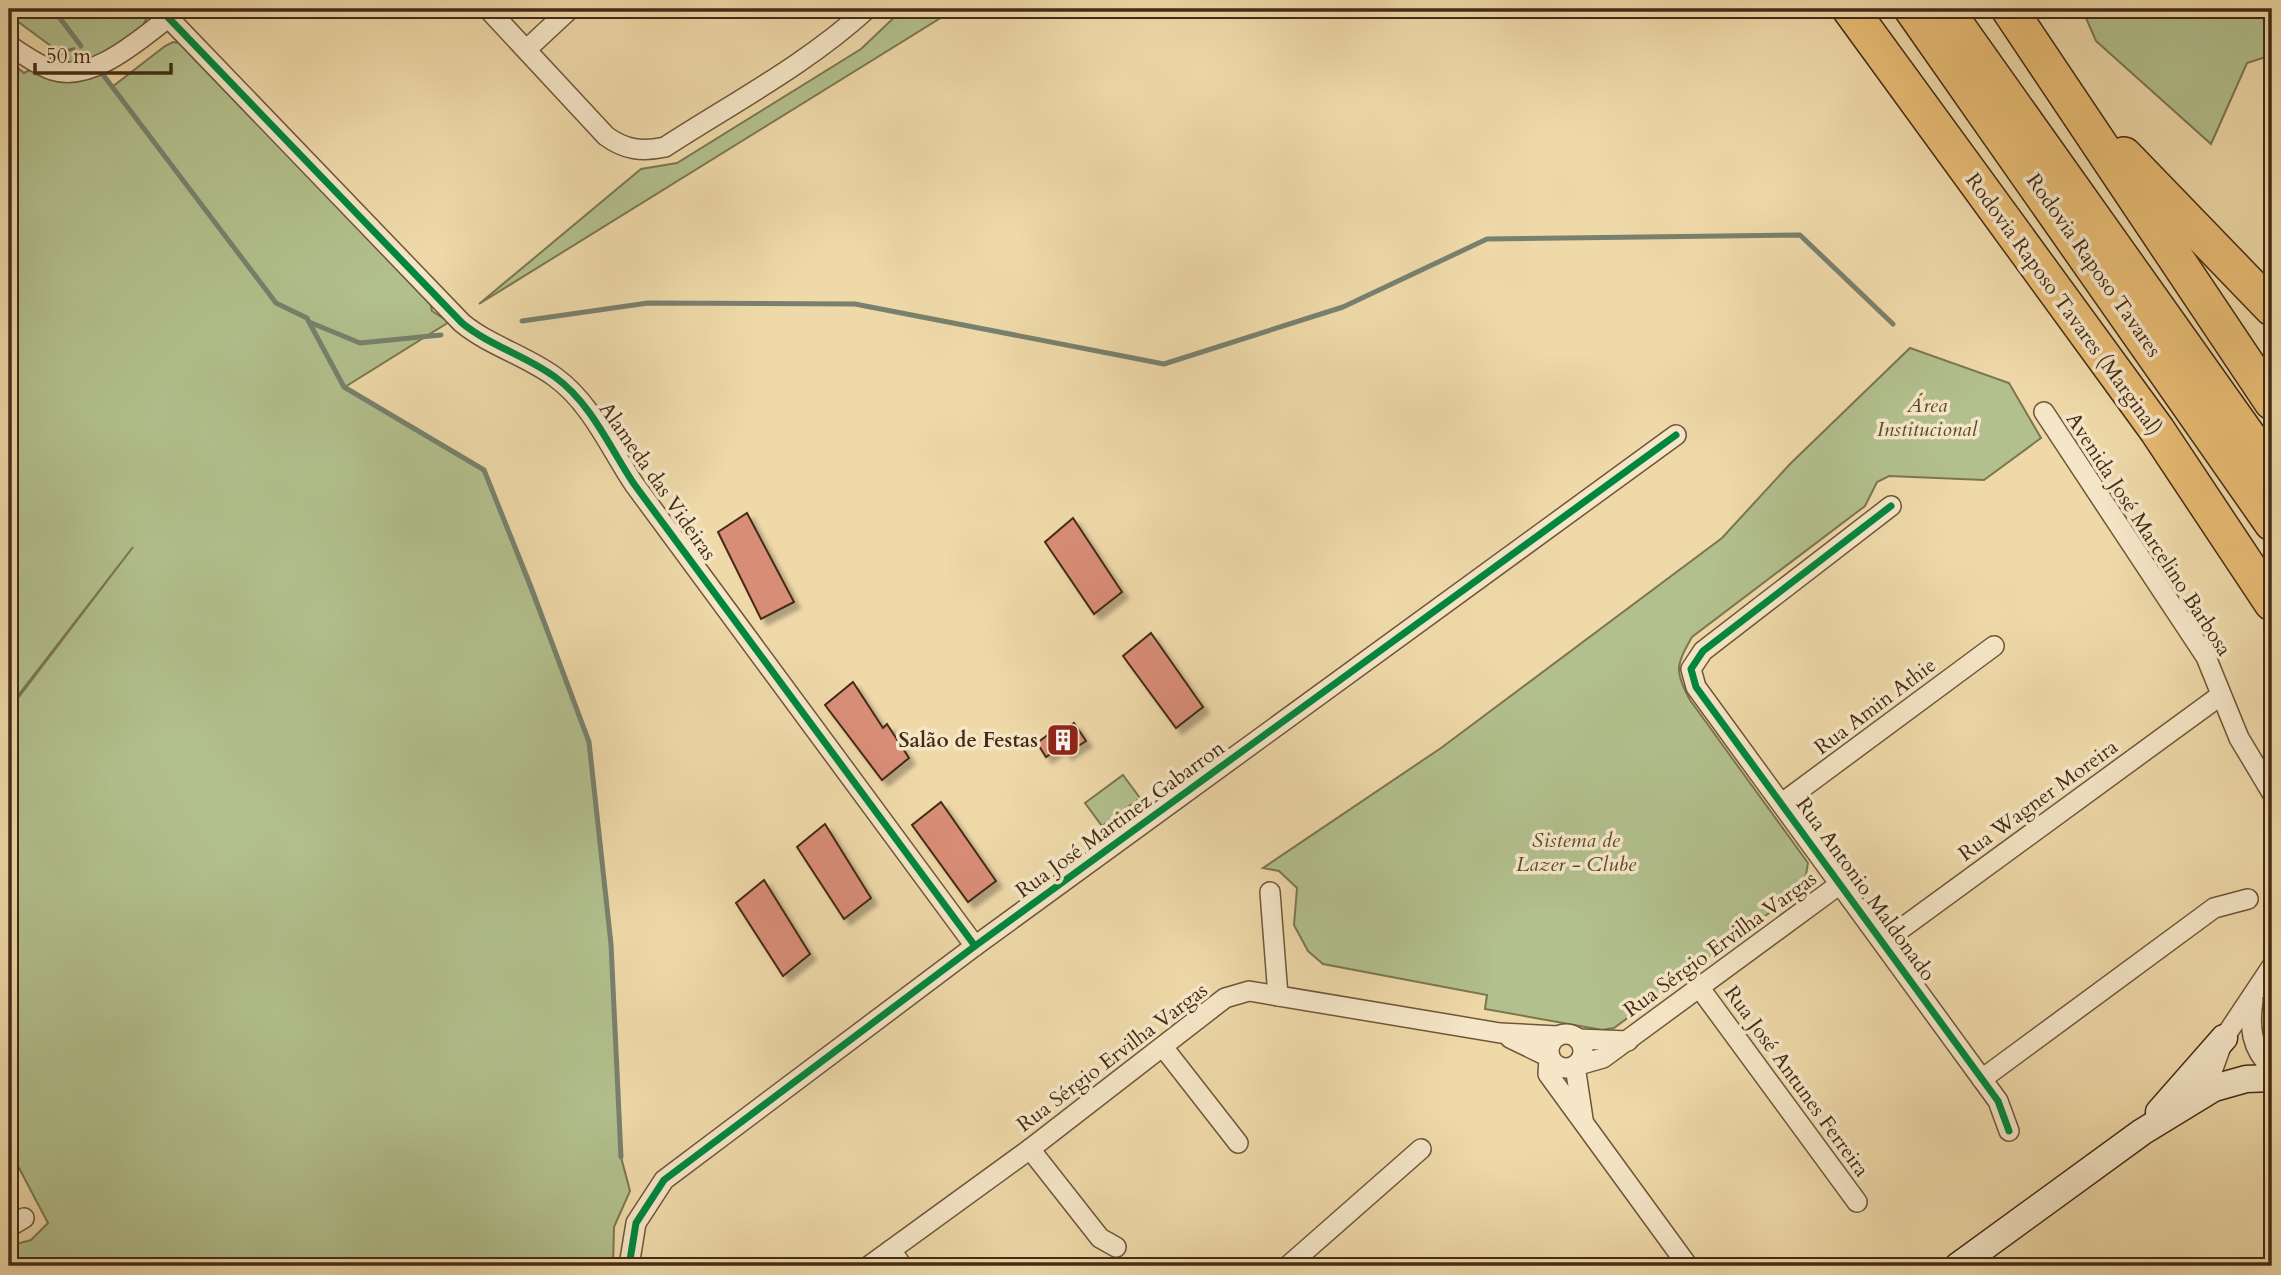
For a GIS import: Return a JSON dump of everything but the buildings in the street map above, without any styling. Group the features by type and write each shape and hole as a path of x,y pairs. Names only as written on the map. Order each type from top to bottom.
{"highway":[{"name":"Rodovia Raposo Tavares (Marginal)","path":"1850,9 2157,430 2272,603"},
{"name":"Rodovia Raposo Tavares","path":"1912,9 2272,523"},
{"path":"2009,9 2062,92 2272,402"},
{"name":"Rodovia Raposo Tavares","path":"1950,15 2127,261 2272,470"},
{"path":"2062,92 2272,308"}],"main road":[{"path":"2142,1132 2224,1038"},
{"path":"1958,1266 2142,1132 2214,1088 2246,1079 2272,1078"}],"street":[{"path":"488,9 606,136 619,146 644,151 665,146 775,77 843,31 867,9"},
{"path":"527,49 570,9"},
{"path":"9,45 54,71 86,69 114,59 164,13"},
{"name":"Alameda das Videiras","path":"164,13 462,323 480,338 527,359 557,379 589,410 634,484 975,946"},
{"name":"Avenida José Marcelino Barbosa","path":"2043,412 2206,657 2239,738 2272,793"},
{"name":"Rua José Martinez Gabarron","path":"629,1266 636,1223 664,1180 975,946 1676,435"},
{"name":"Rua Antonio Maldonado","path":"1891,506 1703,651 1691,669 1696,687 1998,1101 2009,1131"},
{"name":"Rua Amin Athie","path":"1782,803 1994,646"},
{"name":"Rua Wagner Moreira","path":"1883,942 2221,695"},
{"name":"Rua Sérgio Ervilha Vargas","path":"1500,1033 1549,1057 1560,1067 1603,1058 1840,884"},
{"path":"1270,892 1278,996"},
{"path":"1982,1079 2214,908 2248,899"},
{"path":"2214,1088 2210,1077 2224,1038 2272,966"},
{"name":"Rua José Antunes Ferreira","path":"1699,987 1857,1202"},
{"name":"Rua Sérgio Ervilha Vargas","path":"869,1266 896,1258 1030,1149 1225,998 1249,991 1500,1033 1557,1037 1564,1034 1578,1039 1628,1041"},
{"path":"2254,996 2250,1026 2254,1043 2272,1069"},
{"path":"1557,1037 1551,1042 1548,1074 1688,1266"},
{"path":"1578,1039 1583,1053 1575,1066 1583,1119"},
{"path":"1163,1047 1238,1143"},
{"path":"1030,1149 1100,1238 1116,1247"},
{"path":"1288,1266 1420,1149"}],"green space":[{"path":"9,9 146,9 148,16 142,27 95,63 112,87 165,46 173,42 180,43 430,301 432,311 449,322 345,387 484,470 589,742 611,944 621,1157 630,1191 614,1227 613,1266 9,1266 9,1246 31,1240 48,1223 9,1149 9,710 133,547 9,707 9,61 24,73 75,48 59,52 9,15"},
{"path":"903,9 955,9 479,304 641,169 677,163 861,49"},
{"path":"2082,9 2272,9 2272,55 2247,63 2211,144 2096,41"},
{"name":"Sistema de Lazer - Clube","path":"1910,348 2009,383 2041,438 1984,480 1889,476 1877,482 1865,506 1692,637 1680,662 1679,675 1690,700 1808,863 1805,881 1795,894 1614,1028 1602,1030 1485,1009 1487,995 1323,964 1308,951 1294,925 1297,888 1279,871 1263,868 1441,748 1722,538 1790,464"},
{"path":"1123,775 1140,798 1102,826 1085,803"}],"waterway":[{"path":"53,9 81,46"},
{"path":"104,76 276,303 307,318 309,322 360,343 441,335"},
{"path":"522,321 648,303 855,304 1164,364 1343,307 1487,239 1800,235 1893,324"},
{"path":"309,322 344,387 484,470 589,742 611,944 621,1157"}],"cycle path":[{"path":"160,9 462,323 484,338 544,369 579,400 634,484 975,946"},
{"path":"629,1266 636,1223 664,1180 975,946 1676,435"},
{"path":"1891,506 1703,651 1691,669 1696,687 1998,1101 2009,1131"}],"place":[{"name":"Salão de Festas","path":"1063,740"}],"park label":[{"name":"Área Institucional","path":"1927,417"}]}
